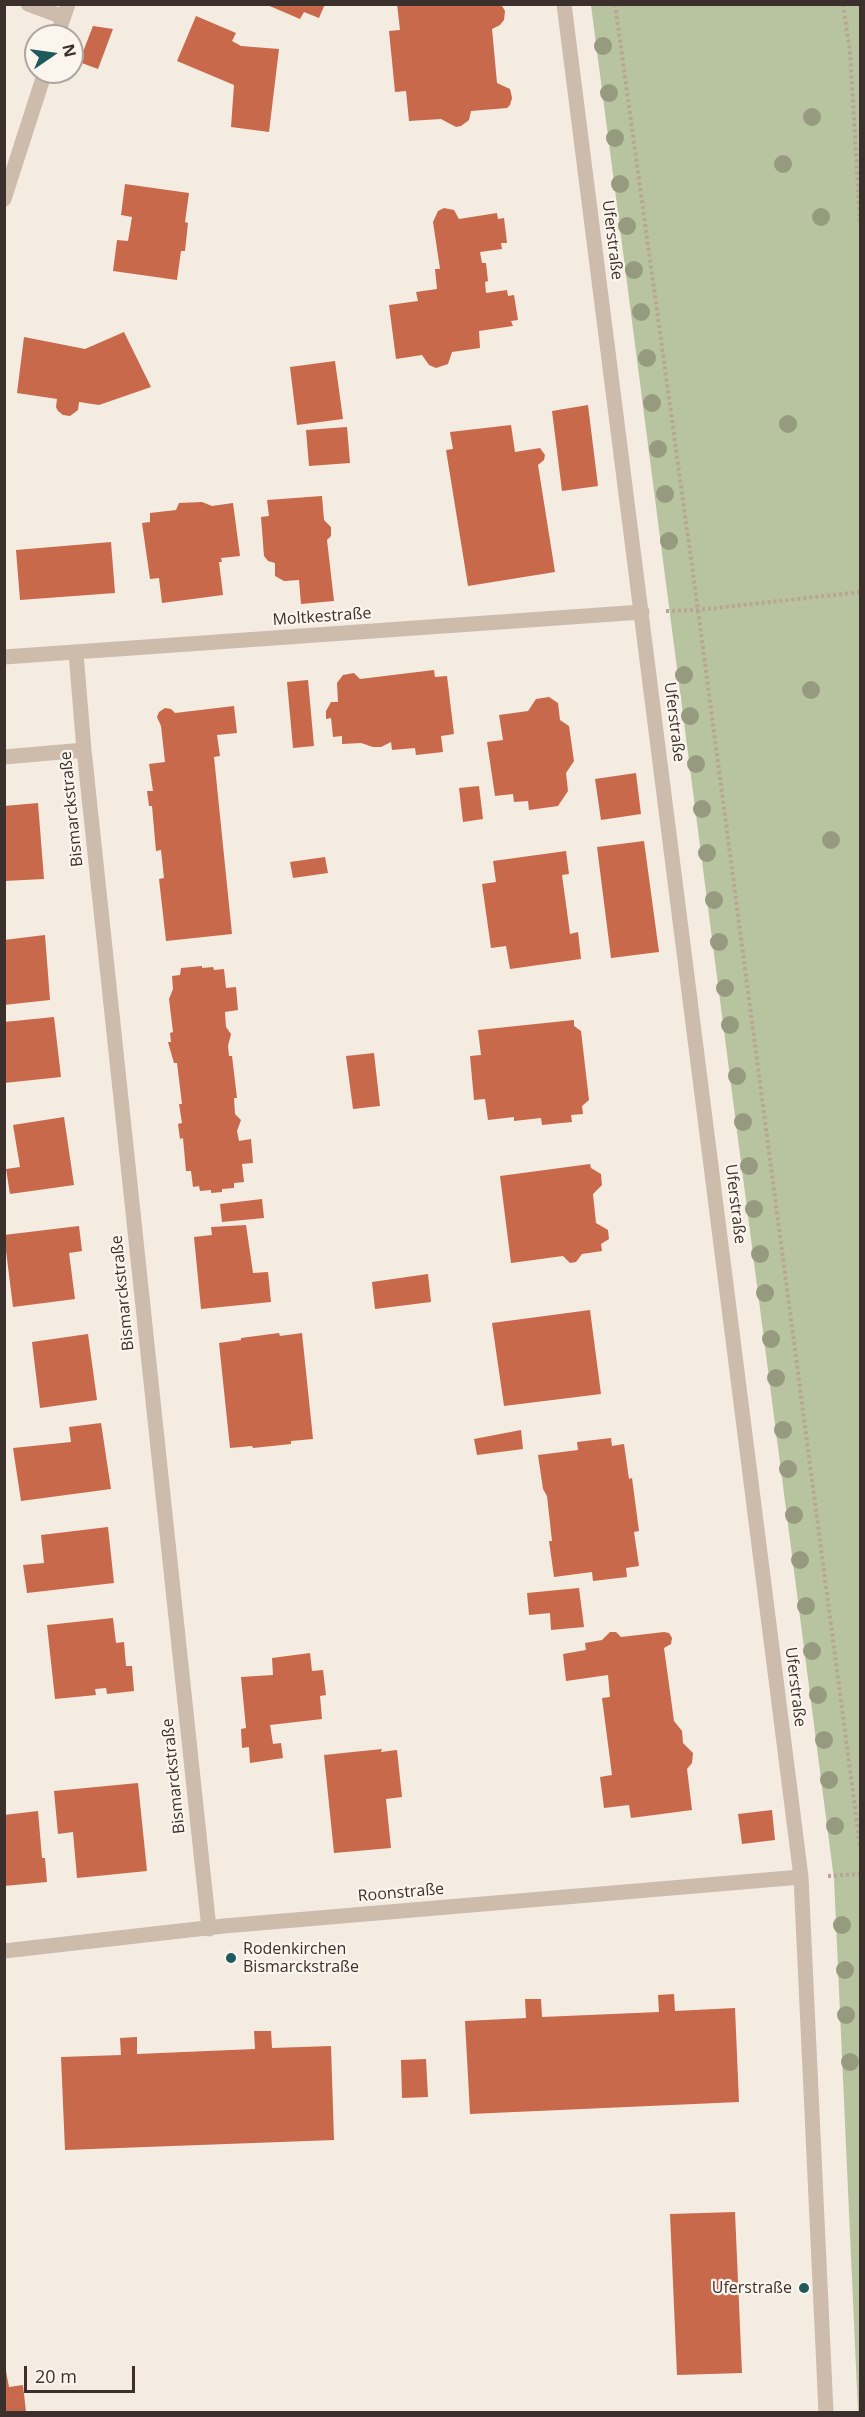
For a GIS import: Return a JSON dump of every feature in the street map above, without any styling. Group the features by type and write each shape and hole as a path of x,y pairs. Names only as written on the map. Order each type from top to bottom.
{"street":[{"path":"28,4 65,11"},
{"name":"Uferstraße","path":"564,4 801,1877 826,2412"},
{"path":"4,200 41,84"},
{"name":"Moltkestraße","path":"4,657 642,612"},
{"name":"Bismarckstraße","path":"76,653 84,750 208,1929"},
{"path":"4,757 84,750"},
{"name":"Roonstraße","path":"4,1952 208,1929 801,1877"}],"path":[{"path":"615,4 698,610 861,1846"},
{"path":"843,4 850,51 861,224"},
{"path":"698,610 861,592"},
{"path":"801,1877 861,1874"}],"green space":[{"path":"591,5 860,5 860,2412 858,2412 834,1879"}],"building":[{"path":"265,4 325,4 319,18 304,12 300,19"},
{"path":"397,4 502,6 505,11 504,20 492,29 497,83 510,89 512,98 510,105 507,108 471,111 469,120 456,127 441,119 409,121 406,91 395,92 389,31 400,30"},
{"path":"196,16 236,33 232,41 241,46 279,49 269,132 231,127 234,85 177,61"},
{"path":"93,26 113,29 98,69 84,64 84,49"},
{"path":"125,184 189,193 185,222 188,223 185,251 181,251 177,280 113,271 117,240 128,241 132,217 121,215"},
{"path":"444,208 454,210 459,219 497,213 498,219 504,218 507,243 501,243 502,249 480,252 482,263 486,263 488,281 485,282 486,293 507,290 508,296 514,295 518,320 511,321 513,326 479,331 480,348 452,352 448,364 436,368 429,365 422,355 396,359 389,305 418,301 416,292 437,289 435,269 440,269 433,222 438,211"},
{"path":"124,332 151,387 99,405 79,402 78,410 70,416 58,411 57,399 17,393 24,337 85,349"},
{"path":"335,361 343,419 297,425 290,367"},
{"path":"588,405 598,486 562,491 552,411"},
{"path":"511,425 515,452 540,448 545,455 544,460 538,465 555,572 468,586 446,450 453,449 450,432"},
{"path":"347,427 350,463 309,466 306,430"},
{"path":"322,496 324,520 331,527 331,536 327,540 334,601 301,604 299,580 284,581 275,576 275,563 268,561 264,556 261,517 269,516 267,500"},
{"path":"202,502 212,506 233,503 240,556 221,558 222,562 219,562 223,595 162,603 159,578 150,579 142,523 150,522 150,513 176,510 179,503"},
{"path":"111,542 115,593 20,600 16,550"},
{"path":"434,670 435,677 447,676 454,734 441,736 443,752 416,755 415,748 392,750 391,742 381,747 373,747 361,743 342,744 342,736 333,737 331,718 326,719 326,711 331,702 338,702 337,683 343,675 354,673 360,679"},
{"path":"308,680 314,746 293,748 287,682"},
{"path":"549,697 558,703 560,720 569,726 574,761 566,773 568,791 558,806 529,810 528,801 514,802 513,794 495,796 487,742 503,740 499,715 528,711 536,699"},
{"path":"234,706 237,733 217,735 220,756 214,757 232,934 166,941 159,879 164,878 161,850 156,851 152,806 149,806 147,791 153,791 149,764 165,762 161,726 157,717 159,712 165,708 175,713"},
{"path":"636,773 641,814 601,820 595,779"},
{"path":"479,786 483,819 463,822 459,788"},
{"path":"38,803 44,879 4,881 4,806"},
{"path":"644,841 659,952 611,958 597,847"},
{"path":"566,851 569,874 562,875 570,934 578,932 581,959 510,969 506,946 491,948 482,884 496,882 493,861"},
{"path":"325,857 328,873 293,878 290,862"},
{"path":"45,935 50,1000 4,1005 4,940"},
{"path":"202,966 202,968 213,967 214,970 224,969 226,988 236,987 238,1010 225,1012 226,1027 231,1034 228,1046 229,1056 232,1056 237,1098 234,1098 235,1114 241,1120 237,1131 239,1141 251,1139 253,1163 242,1164 244,1182 234,1183 234,1188 222,1189 222,1192 211,1193 211,1190 200,1191 199,1186 193,1187 191,1171 186,1171 183,1138 180,1139 178,1124 182,1123 179,1104 182,1104 177,1063 174,1063 168,1042 171,1042 170,1033 173,1032 169,999 173,989 172,976 180,975 181,968"},
{"path":"54,1017 61,1077 4,1083 4,1022"},
{"path":"574,1020 574,1026 581,1031 589,1100 582,1106 583,1114 571,1115 572,1122 542,1125 541,1118 514,1121 514,1117 488,1120 485,1099 474,1100 470,1056 481,1055 478,1030"},
{"path":"374,1053 380,1106 353,1109 346,1056"},
{"path":"64,1117 74,1185 10,1194 6,1169 20,1167 13,1125"},
{"path":"590,1164 591,1168 601,1174 602,1185 593,1194 596,1223 608,1230 609,1239 601,1244 602,1251 582,1254 576,1262 570,1263 563,1256 511,1263 500,1176"},
{"path":"262,1199 264,1218 222,1222 220,1204"},
{"path":"246,1225 253,1273 268,1272 271,1302 201,1309 194,1237 212,1235 211,1227"},
{"path":"79,1226 82,1251 69,1253 75,1299 13,1307 4,1235"},
{"path":"428,1274 431,1302 375,1309 372,1282"},
{"path":"590,1310 601,1394 504,1406 492,1323"},
{"path":"279,1333 280,1336 302,1333 313,1439 291,1441 291,1444 230,1448 219,1343"},
{"path":"88,1334 97,1400 40,1408 32,1342"},
{"path":"101,1423 111,1489 21,1501 13,1448 71,1442 69,1427"},
{"path":"521,1430 523,1449 477,1455 474,1439"},
{"path":"611,1438 612,1446 624,1444 629,1479 632,1478 639,1531 634,1532 639,1566 626,1568 627,1577 593,1581 592,1572 554,1577 549,1541 552,1541 547,1496 543,1489 538,1455 578,1450 577,1442"},
{"path":"108,1527 114,1583 27,1593 23,1565 44,1563 41,1535"},
{"path":"579,1588 584,1627 551,1630 550,1613 529,1615 527,1593"},
{"path":"113,1618 116,1643 124,1642 126,1666 132,1666 134,1691 107,1694 106,1688 95,1689 96,1695 55,1699 47,1625"},
{"path":"610,1632 616,1632 621,1637 664,1632 669,1633 672,1638 671,1644 664,1648 674,1721 682,1731 683,1743 693,1753 692,1763 687,1769 692,1810 631,1818 629,1805 604,1808 600,1777 612,1775 602,1698 610,1697 608,1675 566,1681 563,1654 586,1650 585,1643 602,1640"},
{"path":"310,1653 312,1671 323,1670 326,1695 320,1696 322,1719 270,1725 273,1744 281,1743 283,1758 250,1763 249,1747 242,1748 241,1729 246,1728 241,1677 273,1675 272,1658"},
{"path":"382,1749 381,1752 397,1750 402,1797 386,1799 391,1848 334,1853 324,1755"},
{"path":"138,1783 147,1871 77,1878 73,1832 58,1834 54,1791"},
{"path":"772,1810 775,1840 742,1844 738,1814"},
{"path":"38,1811 42,1858 45,1858 47,1882 4,1886 4,1815"},
{"path":"674,1994 675,2011 735,2008 739,2102 470,2114 465,2021 526,2018 525,1999 541,1999 542,2017 659,2012 658,1995"},
{"path":"254,2031 271,2031 272,2048 331,2046 334,2140 65,2150 61,2057 121,2055 120,2038 137,2037 137,2054 255,2049"},
{"path":"426,2059 428,2097 402,2098 401,2060"},
{"path":"735,2212 742,2373 677,2375 670,2214"},
{"path":"4,2361 9,2387 23,2385 26,2412 4,2412"}],"place":[{"name":"Rodenkirchen Bismarckstraße","path":"231,1958"},
{"name":"Uferstraße","path":"804,2288"}]}
